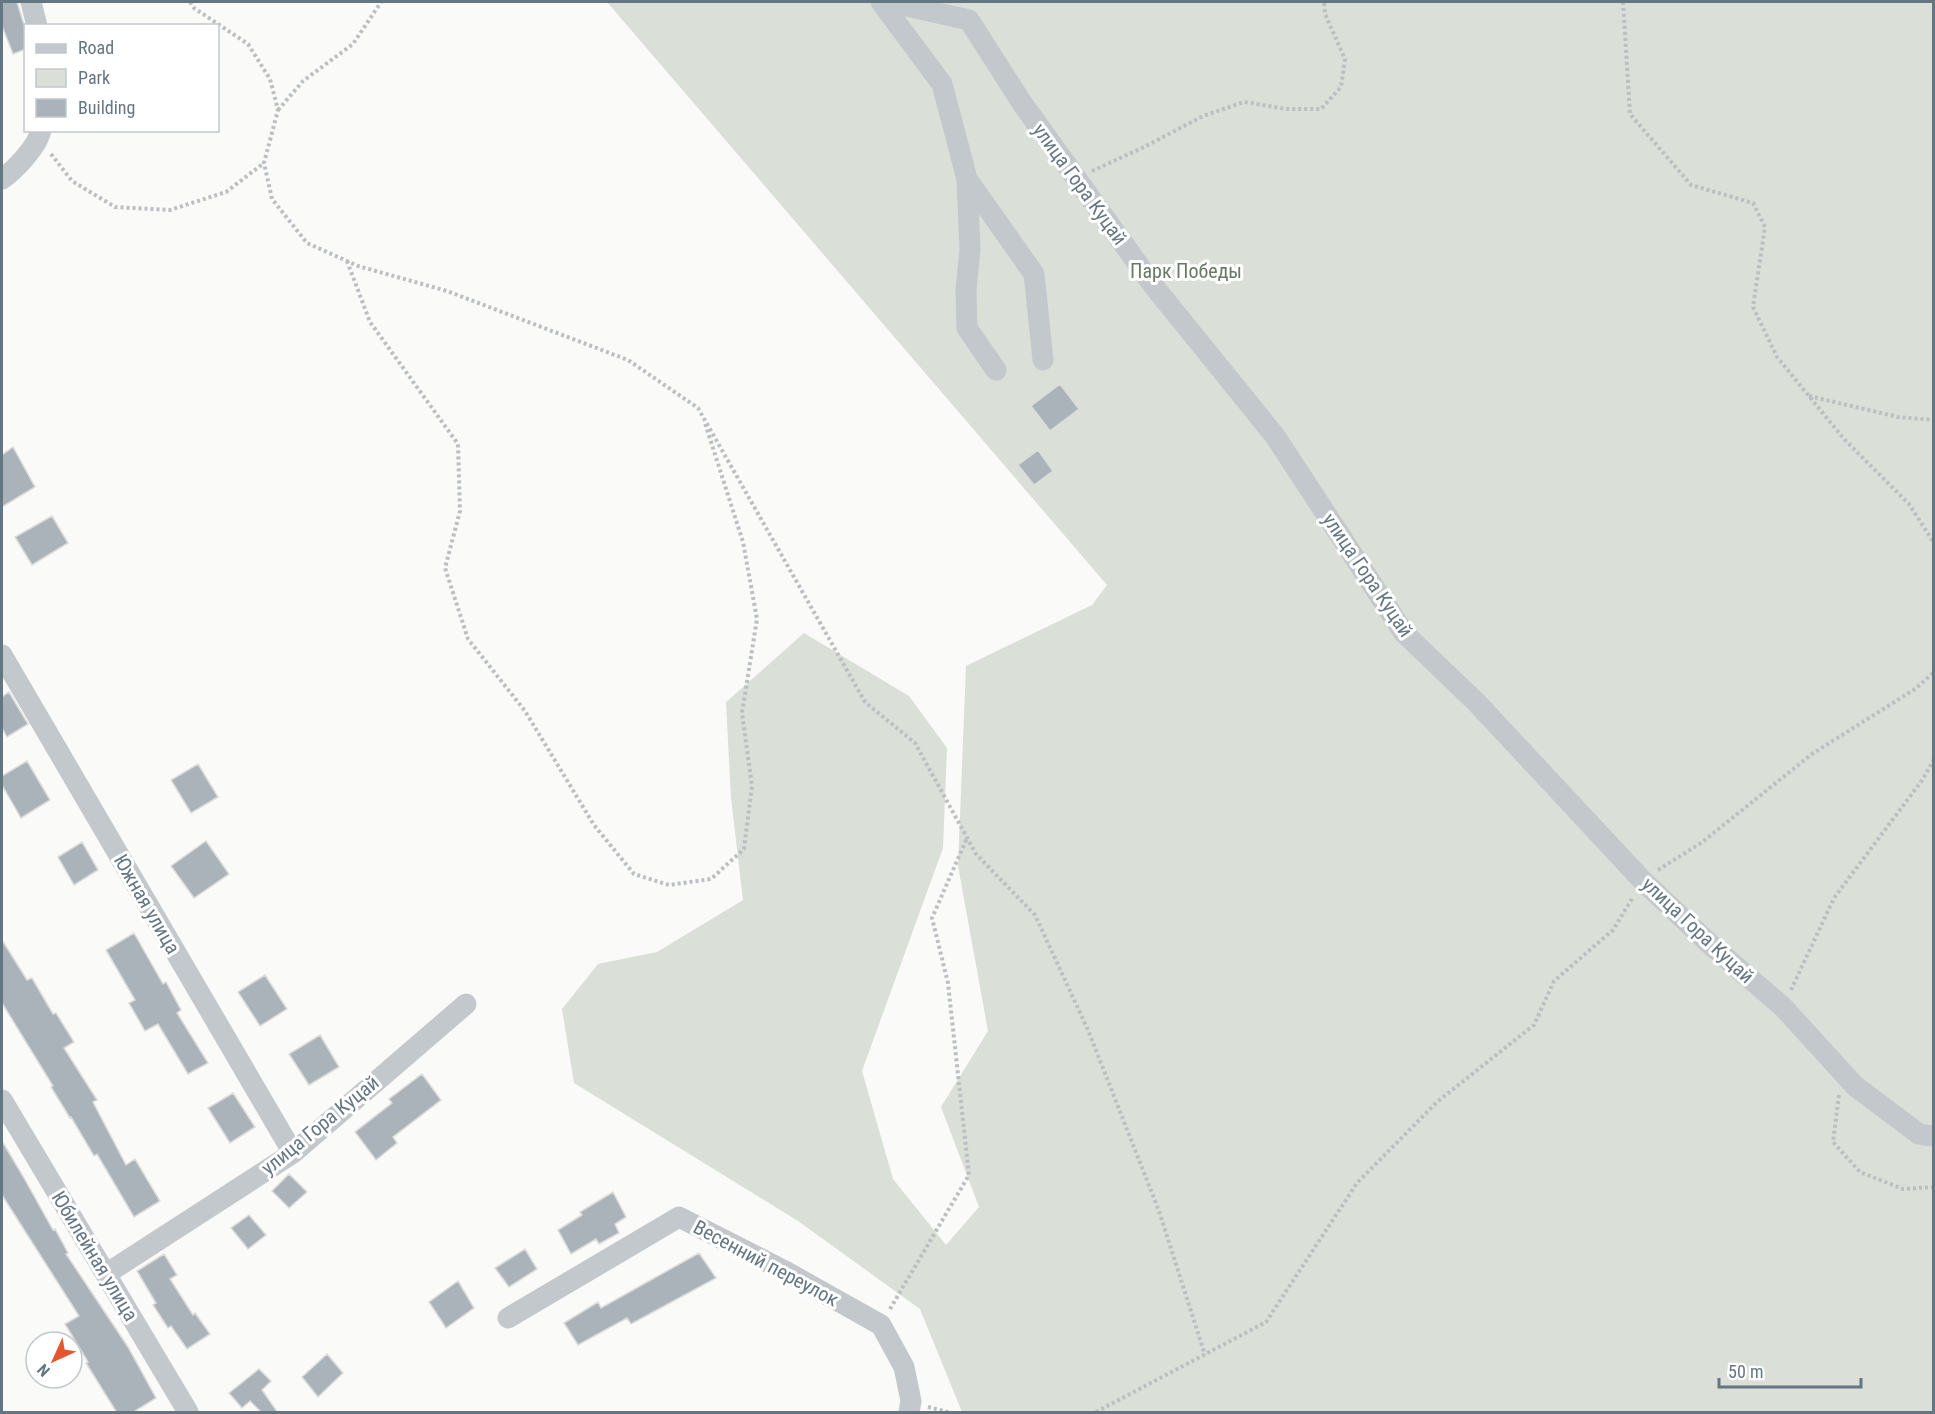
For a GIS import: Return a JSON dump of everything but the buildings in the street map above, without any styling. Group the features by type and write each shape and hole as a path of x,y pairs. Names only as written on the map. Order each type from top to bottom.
{"street":[{"path":"31,2 36,24"},
{"path":"881,2 942,84 967,178 970,250 966,290 967,328 996,370"},
{"name":"улица Гора Куцай","path":"889,2 969,20 1022,103 1156,289 1275,436 1404,633 1477,703 1643,881 1783,1008 1855,1086 1919,1134 1934,1136"},
{"path":"2,180 40,135"},
{"path":"967,178 1034,274 1043,360"},
{"name":"Южная улица","path":"2,655 292,1153"},
{"name":"улица Гора Куцай","path":"105,1274 292,1153 466,1004"},
{"name":"Юбилейная улица","path":"2,1100 188,1413"},
{"name":"Весенний переулок","path":"508,1318 679,1217 785,1271 881,1325"},
{"path":"881,1325 904,1367 910,1401 909,1413"}],"path":[{"path":"190,2 194,8 218,24"},
{"path":"381,2 353,44 303,81 278,110 264,163 272,199 307,243 358,266 447,291 628,360 698,408 865,702 915,742 976,854 1035,915 1088,1030 1160,1211 1205,1354"},
{"path":"1077,178 1203,116 1244,102 1287,109 1321,109 1341,87 1345,59 1325,14 1324,2"},
{"path":"1623,2 1630,114 1691,185 1753,203 1765,227 1753,307 1777,357 1844,439 1909,504 1934,543"},
{"path":"219,25 248,44 270,79 278,110"},
{"path":"40,135 72,181 115,207 170,210 226,192 264,163"},
{"path":"346,261 370,322 458,444 460,512 445,568 468,639 525,711 594,825 634,874 669,885 711,879 744,849 752,786 742,713 757,619 743,542 702,414"},
{"path":"1809,396 1898,417 1934,420"},
{"path":"1096,1413 1266,1322 1357,1183 1437,1102 1534,1025 1554,981 1613,930 1643,881 1701,843 1812,754 1915,688 1934,672"},
{"path":"1783,1008 1834,898 1923,778 1934,759"},
{"path":"881,1325 969,1175 948,983 932,918 967,838"},
{"path":"1844,1073 1836,1109 1833,1142 1860,1172 1903,1189 1934,1187"}],"green space":[{"name":"Парк Победы","path":"607,2 1933,2 1933,1412 962,1412 920,1309 798,1221 574,1083 562,1009 598,964 657,952 743,900 731,798 726,702 804,633 909,696 947,748 943,848 862,1071 893,1179 946,1245 979,1207 941,1107 988,1031 958,866 966,666 1092,605 1107,585"}]}
